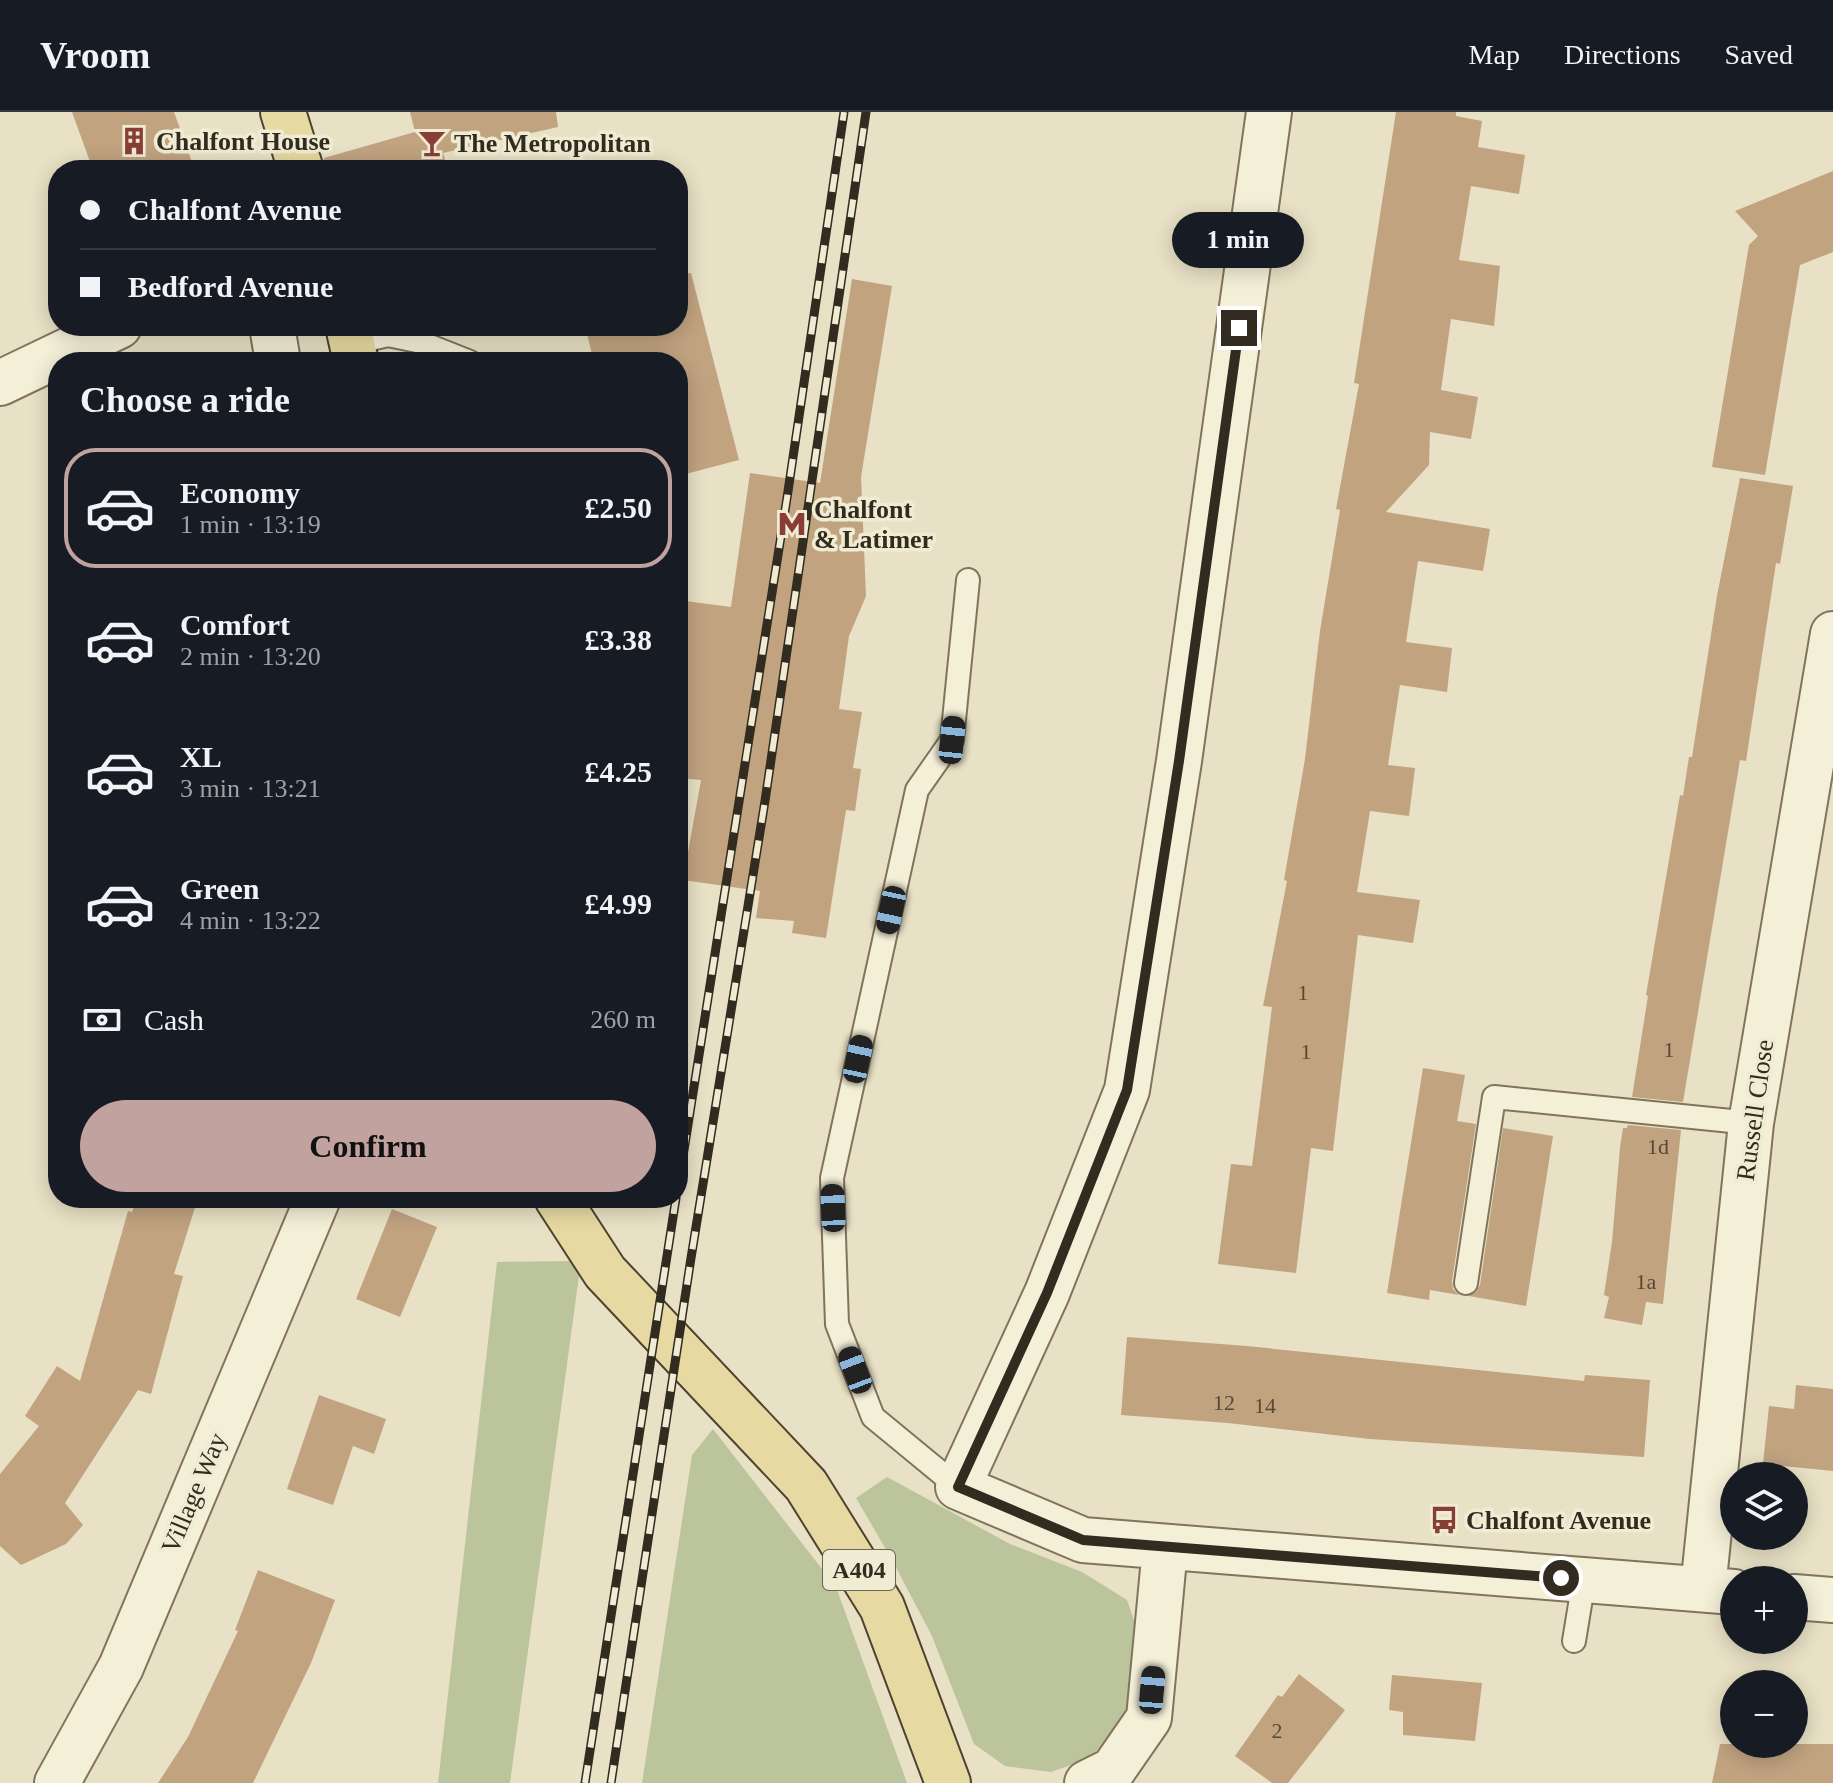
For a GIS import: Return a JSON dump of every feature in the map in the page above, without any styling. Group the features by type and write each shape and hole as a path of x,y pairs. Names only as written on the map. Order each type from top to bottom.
{"main road":[{"path":"283,112 298,160"},
{"name":"A404","path":"563,1208 605,1272 806,1485 882,1607 948,1783"}],"street":[{"path":"1269,112 1179,761 1127,1090 1047,1293 958,1487 1083,1540 1718,1590"},
{"path":"65,352 98,336"},
{"path":"0,383 48,360"},
{"name":"Russell Close","path":"1718,1590 1751,1123 1833,634"},
{"name":"Village Way","path":"57,1783 121,1667 314,1208"},
{"path":"1087,1783 1113,1770 1149,1718 1165,1548"},
{"path":"1808,1598 1833,1600"}],"lane":[{"path":"352,344 384,336"},
{"path":"393,336 445,352"},
{"path":"958,1487 873,1417 837,1324 832,1178 917,790 952,740 968,580"},
{"path":"1466,1283 1494,1097 1751,1123"},
{"path":"1574,1641 1584,1580"}],"green space":[{"path":"581,1261 510,1783 438,1783 497,1262"},
{"path":"713,1429 836,1587 907,1783 642,1783 692,1455"},
{"path":"887,1477 1010,1544 1082,1572 1127,1600 1136,1626 1132,1678 1124,1716 1091,1758 1051,1772 1005,1766 974,1744 932,1636 856,1498"}],"building":[{"name":"Chalfont House","path":"72,112 174,112 191,160 89,160"},
{"name":"The Metropolitan","path":"410,112 556,112 558,127 443,153 445,160 324,160 415,132"},
{"path":"1396,112 1456,112 1456,116 1482,121 1478,147 1525,155 1519,194 1471,186 1459,260 1500,266 1494,326 1451,319 1441,390 1478,397 1471,439 1430,432 1429,465 1386,512 1490,529 1483,571 1418,561 1406,642 1452,648 1447,692 1400,685 1388,765 1415,768 1409,816 1370,811 1357,892 1420,900 1413,943 1358,935 1333,1151 1311,1148 1296,1273 1218,1264 1231,1164 1252,1166 1272,1007 1263,1006 1287,881 1284,880 1305,759 1320,631 1340,510 1336,509 1359,384 1354,383"},
{"path":"1833,171 1833,252 1800,265 1765,475 1712,467 1749,245 1758,236 1735,211"},
{"path":"688,273 691,273 739,460 688,473 688,352 592,352 588,336 688,336"},
{"path":"852,279 892,286 861,477 866,596 849,636 839,709 862,712 853,768 861,769 855,811 846,810 826,938 792,933 794,921 756,918 760,891 688,881 688,852 701,780 688,779 688,601 731,607 750,473 820,483"},
{"path":"1740,478 1793,486 1780,564 1776,563 1746,761 1740,760 1683,1102 1632,1097 1680,795 1683,796 1689,757 1692,757 1717,596"},
{"path":"1423,1068 1465,1075 1457,1121 1476,1124 1452,1281 1453,1289 1459,1295 1430,1290 1429,1300 1387,1293"},
{"path":"1628,1125 1681,1130 1663,1304 1646,1302 1642,1325 1604,1318 1609,1297 1604,1295 1620,1147 1623,1128"},
{"path":"1503,1128 1553,1136 1526,1306 1469,1296 1480,1285"},
{"path":"133,1208 195,1208 174,1274 183,1276 151,1394 138,1390 65,1503 83,1525 66,1544 21,1565 0,1546 0,1474 39,1426 25,1416 57,1366 80,1381 128,1211 132,1212"},
{"path":"392,1209 437,1227 400,1317 356,1299"},
{"path":"1127,1337 1247,1346 1584,1381 1585,1375 1650,1380 1644,1457 1370,1439 1121,1415"},
{"path":"1796,1385 1833,1389 1833,1471 1808,1468 1808,1462 1763,1462 1769,1406 1794,1409"},
{"path":"319,1395 386,1419 374,1454 353,1446 333,1505 287,1489"},
{"path":"258,1570 335,1600 311,1663 253,1783 158,1783 188,1737 238,1631 235,1630"},
{"path":"1299,1674 1345,1710 1288,1783 1272,1783 1235,1756 1278,1695 1282,1697"},
{"path":"1392,1675 1482,1683 1475,1741 1403,1735 1403,1712 1389,1710"},
{"path":"1720,1744 1720,1758 1808,1758 1808,1744 1833,1744 1833,1783 1712,1783"}],"railway":[{"path":"688,1125 787,498 844,112"},
{"path":"611,1783 765,801 866,112"},
{"path":"585,1783 674,1208"}],"place":[{"name":"Chalfont House","path":"134,141"},
{"name":"The Metropolitan","path":"432,143"},
{"name":"Chalfont & Latimer","path":"792,524"},
{"name":"Chalfont Avenue","path":"1444,1520"}],"route":[{"path":"1239,328 1179,761 1127,1090 1047,1293 958,1487 1083,1540 1561,1578"}]}
